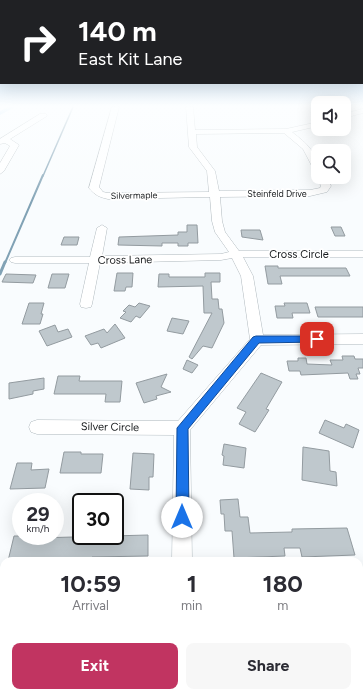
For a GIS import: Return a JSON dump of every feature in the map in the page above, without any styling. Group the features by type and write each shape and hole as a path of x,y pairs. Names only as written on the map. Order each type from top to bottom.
{"street":[{"name":"Silvermaple","path":"107,140 94,188 96,192 108,196 214,194"},
{"path":"182,557 182,428 256,340 247,276 236,254 220,232 211,171 193,147 192,140"},
{"path":"295,140 306,148 311,157"},
{"path":"0,172 15,145 2,141"},
{"name":"Steinfeld Drive","path":"214,194 320,192 324,190 326,186 325,184"},
{"path":"86,304 102,228"},
{"name":"Cross Circle","path":"236,254 363,254"},
{"name":"Cross Lane","path":"15,260 222,257 236,254"},
{"path":"256,340 363,339"},
{"name":"Silver Circle","path":"37,427 182,428"}],"building":[{"path":"187,225 197,225 198,243 188,243 188,246 178,246 178,243 162,243 162,246 118,245 119,237 178,235 178,232 187,232"},
{"path":"331,227 341,227 345,236 335,236"},
{"path":"241,230 260,230 263,240 242,237"},
{"path":"64,237 79,237 77,245 61,245"},
{"path":"265,266 278,266 278,268 346,268 350,276 280,276 282,284 268,284"},
{"path":"117,273 133,273 132,287 126,287 125,291 114,291"},
{"path":"205,273 220,273 220,282 211,282 212,299 218,299 219,309 222,309 224,323 212,348 203,346 192,359 189,357 212,313 204,313 203,286 158,287 159,274 169,274 169,277 205,277"},
{"path":"6,274 36,275 33,283 2,282"},
{"path":"52,274 69,274 65,288 48,288"},
{"path":"29,303 44,303 40,324 22,324"},
{"path":"139,303 150,306 140,318 136,316 131,322 120,318 126,312 123,311 129,305 135,307"},
{"path":"284,303 307,303 310,313 292,313 293,318 277,318 275,306 285,306"},
{"path":"315,307 363,307 363,317 318,317"},
{"path":"172,318 189,321 183,334 167,331"},
{"path":"115,324 125,338 101,348 98,343 91,345 85,336 104,329 107,333"},
{"path":"55,325 58,332 68,329 72,337 47,346 39,331"},
{"path":"342,356 354,356 355,359 363,359 363,368 358,368 360,374 356,374 358,379 350,379 348,373 301,375 300,371 289,371 287,361 298,361 298,358 306,358 307,364 332,365 330,360 343,360"},
{"path":"187,360 198,365 192,373 183,369"},
{"path":"261,373 282,382 266,409 269,410 255,432 239,424 246,412 237,408"},
{"path":"167,374 161,387 171,392 156,396 157,399 144,403 136,383"},
{"path":"58,376 80,376 79,381 122,381 120,402 105,402 106,394 54,394"},
{"path":"44,378 44,389 33,391 33,394 9,399 9,383"},
{"path":"325,420 344,428 346,424 359,430 353,448 319,433"},
{"path":"224,444 246,448 244,468 223,465 224,456 222,455"},
{"path":"303,447 329,451 330,471 336,472 337,486 302,480"},
{"path":"64,452 103,454 101,473 60,473"},
{"path":"133,453 154,454 153,477 149,477 149,490 130,489"},
{"path":"17,463 32,463 31,470 49,469 45,488 10,489"},
{"path":"238,499 240,517 248,517 250,533 292,532 292,529 347,528 355,555 302,557 300,548 284,548 285,556 234,557 232,531 225,531 224,514 221,514 220,500"},
{"path":"148,535 148,556 9,557 12,544 64,545 64,537 72,537 72,545 124,545 124,536"}],"waterway":[{"path":"43,176 59,140"},
{"path":"5,263 43,175"},
{"path":"0,274 5,262"}],"route":[{"path":"182,517 182,428 256,340 317,339"}]}
